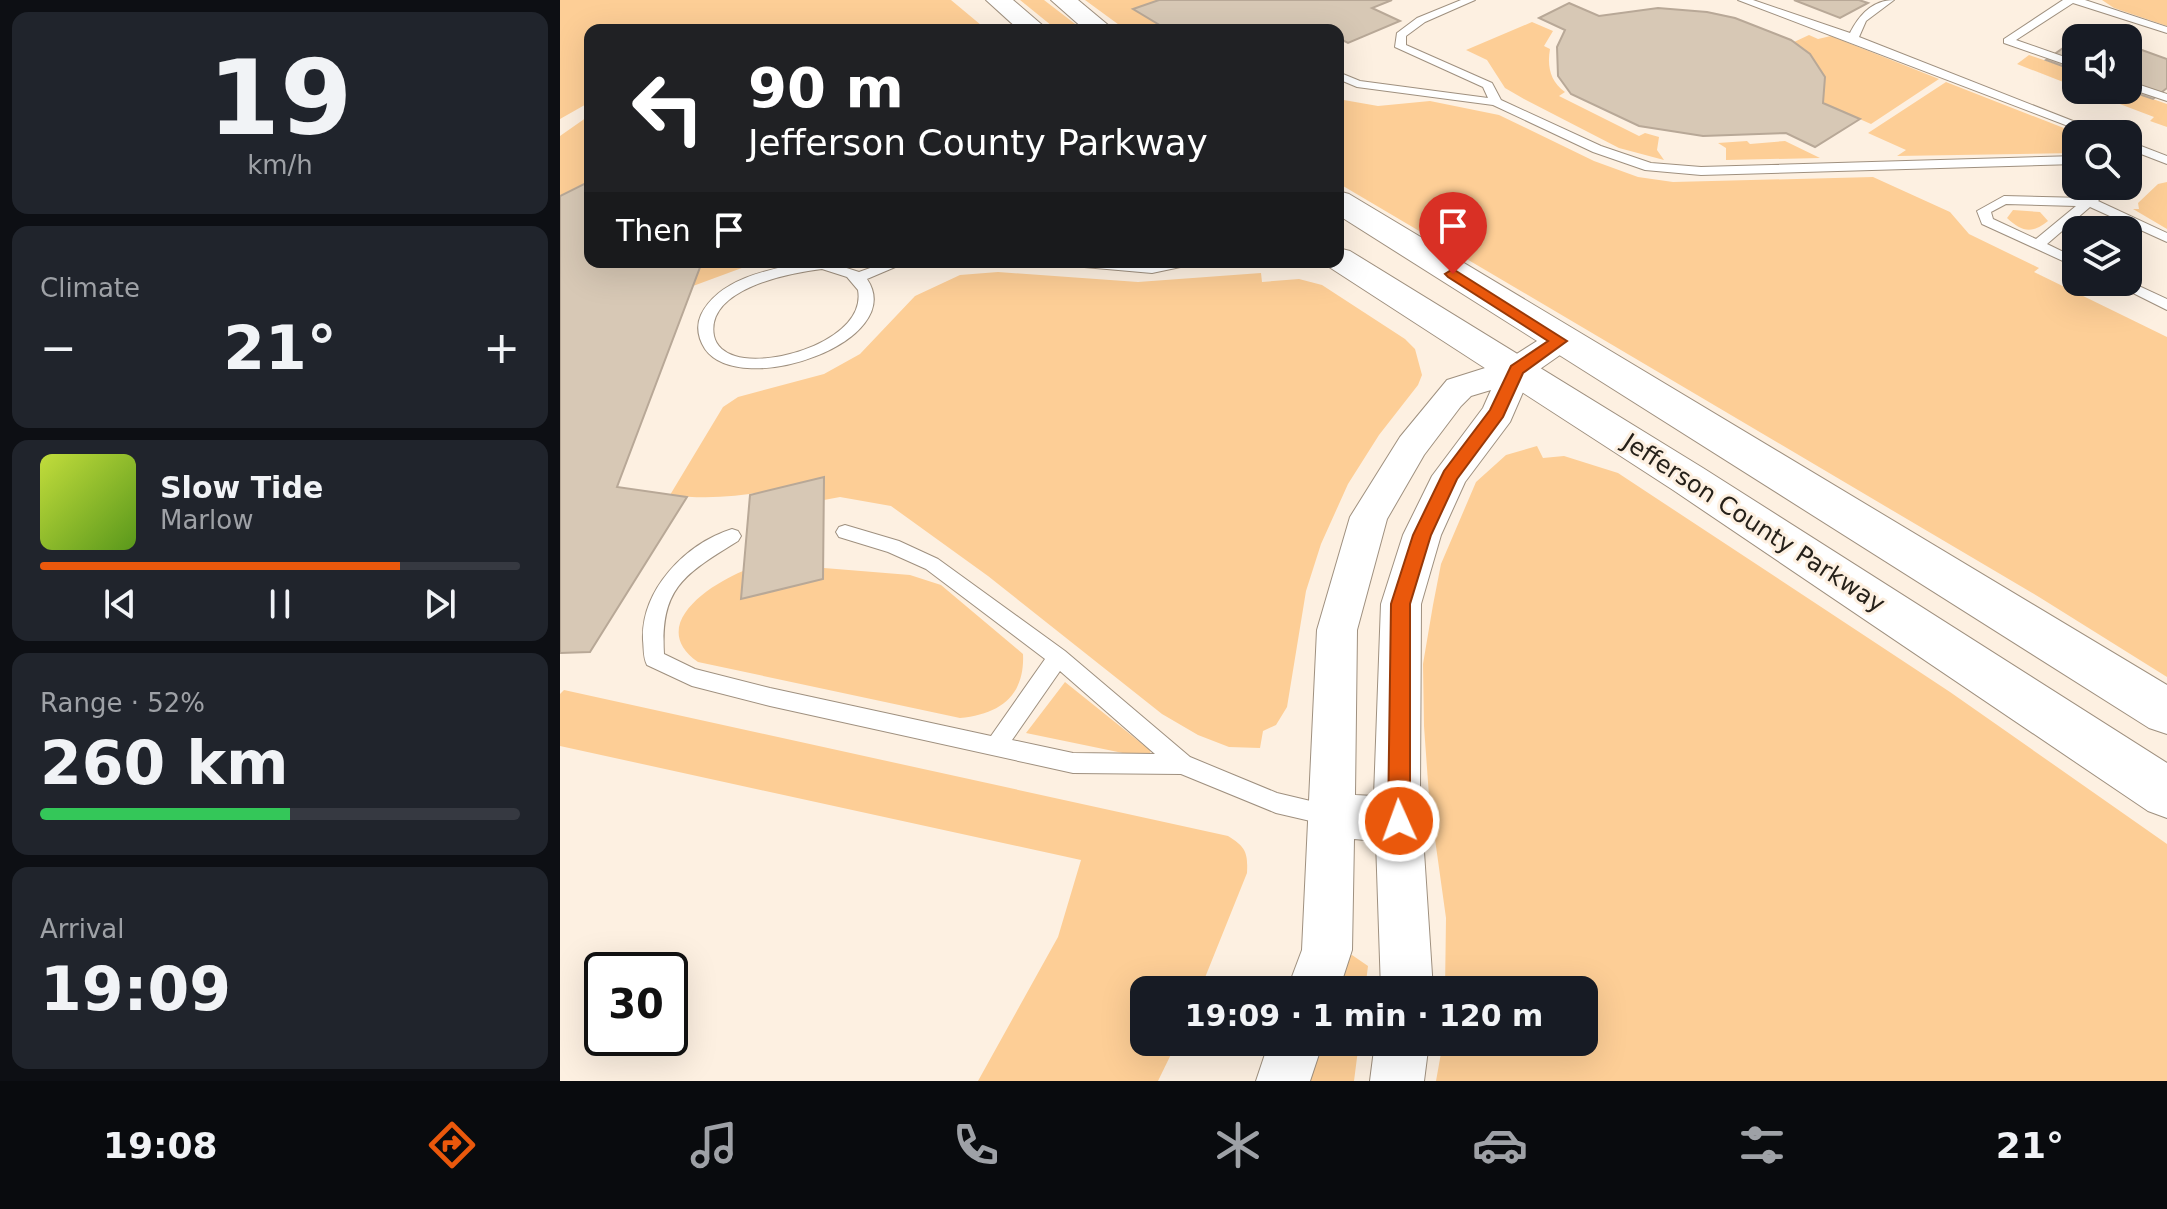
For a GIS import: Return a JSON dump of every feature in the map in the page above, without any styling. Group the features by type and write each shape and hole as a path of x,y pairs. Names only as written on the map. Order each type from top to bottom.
{"street":[{"path":"998,0 1028,24"},
{"path":"1063,0 1093,24"},
{"name":"Jefferson County Parkway","path":"1344,208 2167,712"},
{"name":"Jefferson County Parkway","path":"1344,262 2167,793"},
{"path":"1318,976 1327,950 1337,630 1369,517 1412,446 1459,388 1516,370 1559,341"},
{"path":"1406,976 1399,821 1401,604 1422,535 1450,476 1498,413 1516,370"},
{"path":"1332,815 1399,821"},
{"path":"1283,1081 1291,1056"},
{"path":"1397,1081 1400,1056"}],"lane":[{"path":"1470,0 1421,20 1401,35 1400,47 1488,85 1496,102"},
{"path":"1743,0 1853,38 2064,120"},
{"path":"1853,38 1862,19 1889,0"},
{"path":"2062,60 2008,41 2072,0 2167,30"},
{"path":"1344,78 1357,84 1496,102 1597,149 1649,167 1701,171 2062,160"},
{"path":"2142,89 2167,98"},
{"path":"2142,150 2164,159"},
{"path":"2142,159 2164,159"},
{"path":"2062,257 1987,221 1984,211 2004,200 2090,202 2167,238"},
{"path":"2037,245 2090,202"},
{"path":"797,268 772,272 727,295 712,311 705,327 707,342 719,354 739,362 764,364 819,350 842,337 859,321 868,305 867,290 859,277 843,269 832,268"},
{"path":"859,277 884,268"},
{"path":"2142,293 2167,305"},
{"path":"845,532 893,546 932,564 1058,657 1182,764 1276,803 1332,815"},
{"path":"732,536 694,559 670,582 654,615 654,659 692,677 1073,763 1182,764"},
{"path":"996,746 1058,657"}],"shaded area":[{"path":"560,0 951,0 980,24 584,24 584,105 560,119"},
{"path":"1020,0 1044,0 1075,24 1050,24"},
{"path":"1085,0 1159,0 1134,9 1158,24 1118,24"},
{"path":"2102,0 2167,0 2167,26 2114,8"},
{"path":"1532,22 1553,31 1544,46 1550,49 1549,67 1553,78 1565,92 1559,96 1639,136 1645,133 1659,137 1657,150 1664,160 1619,148 1524,99 1505,88 1487,60 1466,50"},
{"path":"1809,35 1818,39 1831,36 1939,79 1871,124 1823,103 1794,42"},
{"path":"2029,55 2062,66 2062,82 2017,64"},
{"path":"1946,82 2062,127 2062,153 1897,156 1906,150 1868,133"},
{"path":"2142,95 2167,104 2167,127 2150,121 2154,117 2120,104 2142,104"},
{"path":"1344,100 1378,106 1430,101 1499,115 1594,161 1638,177 1673,182 1873,177 1950,212 1969,234 2039,268 2034,272 2062,286 2062,296 2083,296 2167,337 2167,677 2039,597 1344,187"},
{"path":"584,119 584,184 560,196 560,136"},
{"path":"1747,141 1750,144 1785,141 1820,158 1726,160 1726,148 1718,143"},
{"path":"2167,182 2167,229 2133,209 2139,209 2138,203 2158,184"},
{"path":"2013,210 2040,212 2048,221 2037,228 2022,229 2007,218"},
{"path":"700,268 742,268 693,286"},
{"path":"998,272 1138,282 1261,273 1262,282 1299,279 1322,285 1405,339 1415,349 1422,375 1418,385 1379,435 1348,484 1321,544 1306,591 1287,707 1276,725 1263,731 1260,748 1229,747 1198,735 1162,714 988,576 891,506 840,497 824,500 824,478 747,494 709,497 670,495 723,407 738,397 824,374 860,354 915,296 960,275"},
{"path":"1537,446 1543,458 1564,456 1618,473 1950,692 2167,844 2167,1081 1436,1081 1440,1056 1598,1056 1598,976 1445,976 1446,918 1429,796 1423,664 1441,564 1476,482 1506,455"},
{"path":"824,568 910,575 941,585 1023,654 1023,669 1014,692 998,707 960,718 698,662 684,648 679,635 681,621 689,608 700,596 729,577 743,571 742,599 823,579"},
{"path":"1065,682 1151,751 1147,758 1026,733"},
{"path":"564,690 1228,836 1245,851 1247,873 1206,976 1130,976 1130,1056 1170,1056 1158,1081 978,1081 1058,937 1081,860 560,746 560,694"},
{"path":"1352,955 1368,966 1367,976 1335,976 1338,962"},
{"path":"1312,1056 1357,1056 1354,1081 1303,1081"}],"building":[{"path":"1159,0 1392,0 1372,8 1400,21 1348,43 1344,41 1344,24 1158,24 1133,9"},
{"path":"1794,0 1859,0 1868,3 1840,18"},
{"path":"1569,3 1599,16 1658,8 1707,12 1735,18 1791,40 1810,54 1825,77 1823,103 1860,119 1815,147 1786,133 1703,136 1639,126 1571,94 1558,76 1557,47 1565,30 1539,18"},
{"path":"2062,49 2062,66 2046,60"},
{"path":"2142,50 2167,59 2167,88 2153,99 2142,95"},
{"path":"584,184 584,268 700,268 617,487 687,497 590,652 560,653 560,196"},
{"path":"824,477 823,579 741,599 750,495"}],"route":[{"path":"1399,821 1401,604 1422,535 1450,476 1498,413 1516,370 1559,341 1453,274"}]}
